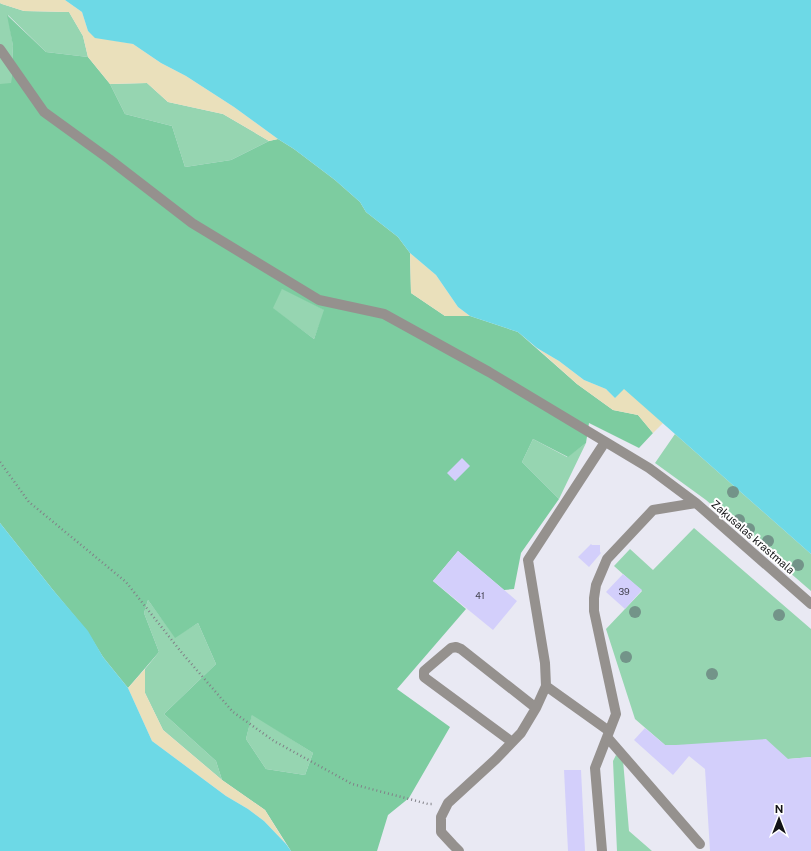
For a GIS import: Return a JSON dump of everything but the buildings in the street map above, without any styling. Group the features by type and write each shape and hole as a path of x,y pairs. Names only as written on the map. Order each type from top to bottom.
{"street":[{"name":"Zaķusalas krastmala","path":"0,49 44,112 109,159 192,223 319,300 384,314 489,372 649,468 696,503 811,604"},
{"path":"459,851 441,832 441,817 448,803 496,760 521,733 536,708 546,686 545,663 528,560 605,442"},
{"path":"602,851 595,768 616,714 594,610 596,585 607,560 653,510 696,503"},
{"path":"512,742 428,680 424,676 424,671 451,648 456,647 536,708"},
{"path":"546,686 608,734 700,844"}],"path":[{"path":"0,462 28,502 126,582 182,653 233,712 274,741 352,784 428,804 448,803"}],"green space":[{"path":"0,3 24,11 69,12 83,36 88,57 46,52 8,15 13,46 11,84 0,84"},
{"path":"7,15 46,52 88,57 110,84 125,114 172,126 185,167 231,160 269,141 278,139 294,149 335,180 360,202 366,212 398,237 410,253 411,293 445,316 470,316 518,332 577,384 613,410 638,415 653,433 639,448 589,423 586,443 568,457 533,439 522,462 559,499 521,553 514,589 504,590 458,551 433,581 466,609 397,689 450,727 409,798 388,815 377,851 291,851 265,810 222,780 216,761 164,714 216,664 198,623 175,638 148,600 144,613 159,652 128,688 103,657 87,631 0,523 0,84 11,83 13,46","holes":["282,289 324,310 314,339 273,308","252,715 313,753 305,775 266,769 246,739"]},
{"path":"147,83 168,102 223,114 269,141 231,160 185,167 172,126 125,114 110,84"},
{"path":"282,288 325,310 314,339 272,308"},
{"path":"675,434 811,554 811,591 706,500 655,463"},
{"path":"533,439 567,457 586,443 559,499 522,462"},
{"path":"694,528 811,629 811,757 788,759 676,745 665,745 635,719 606,629 642,591 614,566 630,549 653,570"},
{"path":"148,600 175,637 198,623 216,664 164,714 216,761 222,780 163,730 145,693 145,669 159,652 144,613"},
{"path":"252,714 313,753 305,775 266,769 246,739"},
{"path":"616,755 623,760 629,831 652,851 617,851 613,761"}],"sand":[{"path":"0,0 65,0 82,12 88,31 95,37 133,44 161,63 186,76 234,107 278,139 269,141 223,114 168,102 147,83 110,84 88,57 83,36 69,12 24,11 2,4 0,3"},
{"path":"410,253 436,275 458,307 470,316 445,316 411,293"},
{"path":"537,348 559,361 584,380 606,389 615,398 624,388 663,423 653,433 638,415 613,410 577,384"},
{"path":"145,669 145,693 163,730 222,780 265,810 286,844 264,821 248,809 226,796 152,741 128,688"}],"water":[{"path":"65,0 811,0 811,554 624,389 615,398 606,389 584,380 559,361 537,348 518,332 470,316 458,307 436,275 410,253 398,237 366,212 360,202 335,180 234,107 186,76 161,63 133,44 95,38 88,31 82,12"},
{"path":"0,523 53,590 88,631 103,657 128,688 152,741 226,796 248,809 264,821 291,851 0,851"}]}
